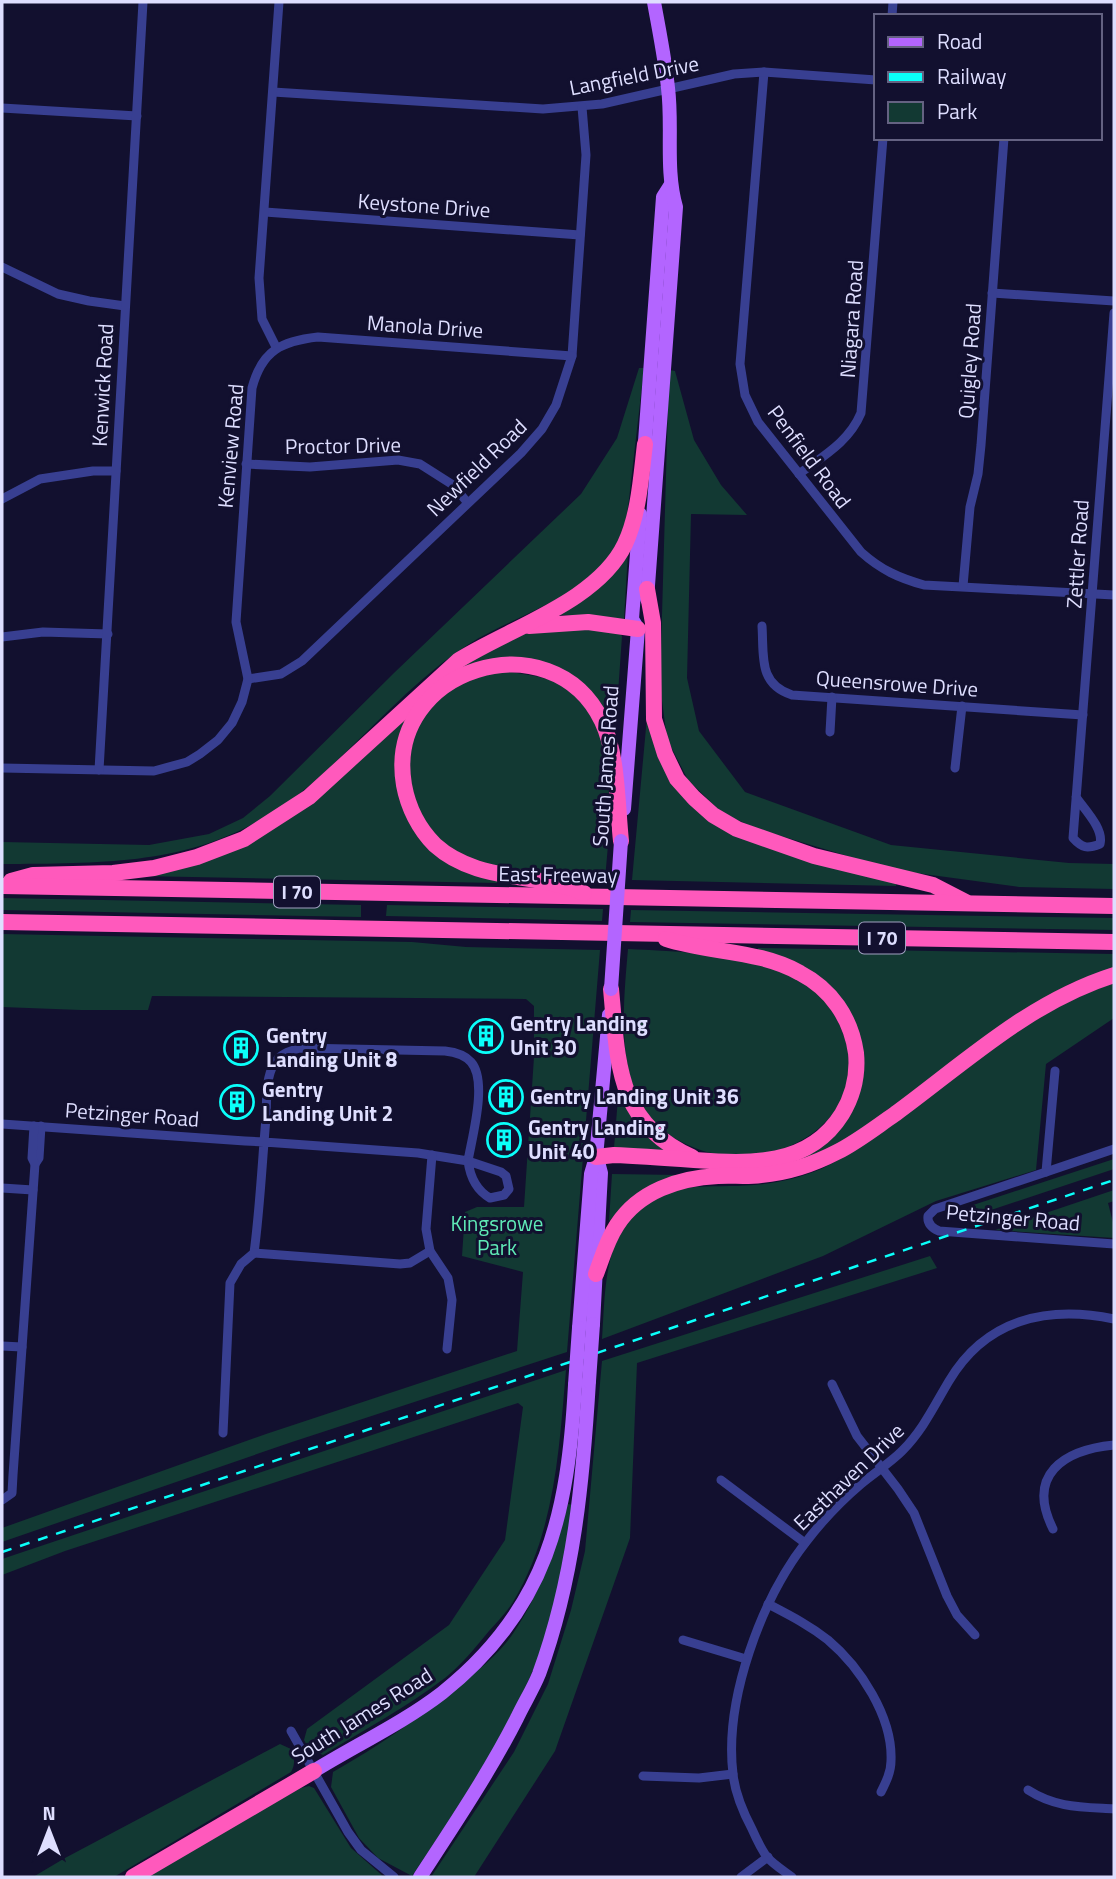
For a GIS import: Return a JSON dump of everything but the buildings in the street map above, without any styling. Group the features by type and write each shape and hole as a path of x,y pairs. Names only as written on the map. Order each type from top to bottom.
{"highway":[{"path":"2,885 33,875 113,873 154,868 197,858 244,839 309,797 459,660 485,643 586,589 616,559 625,545 632,523 639,495 645,444"},
{"path":"647,589 653,623 654,719 665,754 677,779 694,798 713,815 737,829 814,856 933,885 972,905"},
{"path":"517,628 559,622 588,622 638,629"},
{"path":"593,897 566,886 520,879 474,867 451,856 435,844 417,821 405,790 403,757 413,720 443,686 475,670 502,665 520,666 547,672 564,680 587,699 607,732 621,841"},
{"name":"East Freeway","path":"2,885 1114,906"},
{"name":"I 70","path":"2,922 1114,942"},
{"path":"596,1157 614,1154 700,1161 762,1162 796,1154 826,1135 846,1108 855,1079 854,1044 847,1021 834,1000 802,974 759,958 688,946 650,934"},
{"path":"596,1157 613,1164 719,1175 774,1173 805,1165 835,1153 876,1127 1040,1007 1075,989 1114,975"},
{"path":"611,989 620,1066 638,1115 657,1137 700,1161"},
{"path":"596,1274 618,1223 637,1202 670,1184 719,1175"},
{"name":"South James Road","path":"133,1877 314,1771"}],"main road":[{"name":"South James Road","path":"638,629 645,621 676,207 670,186 668,88 654,2"},
{"name":"South James Road","path":"314,1771 440,1694 485,1654 508,1627 539,1574 558,1521 582,1383 591,1174 596,1157 611,989 638,629 632,619 663,197 670,186"},
{"name":"South James Road","path":"586,1326 596,1274 601,1173 596,1157"},
{"name":"South James Road","path":"420,1877 493,1765 538,1677 562,1604 584,1463 582,1383"}],"street":[{"name":"Kenwick Road","path":"99,770 143,2"},
{"path":"276,347 262,319 259,278 279,2"},
{"name":"Langfield Drive","path":"273,92 543,109 582,107 734,74 764,72 874,80"},
{"name":"Penfield Road","path":"764,72 740,364 745,395 758,422 861,552 878,567 898,578 924,585 1114,595"},
{"name":"Newfield Road","path":"248,679 281,674 302,661 521,453 542,429 556,405 572,356 586,155 582,107"},
{"path":"2,108 137,116"},
{"name":"Niagara Road","path":"799,474 840,444 855,427 860,413 883,140"},
{"name":"Quigley Road","path":"963,586 970,507 978,474 981,445 1004,140"},
{"name":"Keystone Drive","path":"265,212 580,235"},
{"path":"2,267 58,294 125,306"},
{"path":"992,293 1114,301"},
{"name":"Zettler Road","path":"1076,797 1098,830 1100,845 1091,848 1081,846 1073,838 1076,797 1093,594 1114,313"},
{"name":"Manola Drive","path":"276,347 297,339 318,337 572,356"},
{"name":"Kenview Road","path":"2,768 155,771 187,762 218,740 232,723 242,702 248,679 236,622 252,388 260,365 276,347"},
{"name":"Proctor Drive","path":"246,464 310,467 398,460 420,464 453,485 467,502"},
{"path":"2,499 40,479 93,471 116,471"},
{"name":"Queensrowe Drive","path":"762,626 765,668 769,681 779,690 792,695 1083,715"},
{"path":"2,637 43,632 108,634"},
{"path":"830,732 832,697"},
{"path":"955,768 962,706"},
{"path":"223,1433 230,1283 241,1265 254,1253 269,1077 274,1062 286,1052 300,1048 459,1053 471,1062 478,1074 476,1116 468,1161"},
{"path":"1055,1072 1046,1172 1114,1149"},
{"name":"Petzinger Road","path":"2,1124 432,1155 468,1161 501,1172 509,1182 509,1189 504,1195 490,1198 484,1194 470,1173 468,1161"},
{"path":"2,1500 12,1493 35,1164 32,1158 38,1126"},
{"path":"432,1155 426,1229 430,1251 448,1278 452,1300 447,1349"},
{"name":"Petzinger Road","path":"1046,1172 935,1209 928,1216 928,1220 932,1227 939,1231 1114,1244"},
{"path":"2,1188 33,1190"},
{"path":"254,1253 400,1264 410,1263 430,1251"},
{"name":"Easthaven Drive","path":"768,1857 745,1816 733,1774 733,1726 746,1660 768,1604 805,1543 841,1504 902,1452 920,1431 960,1364 979,1344 1017,1321 1054,1314 1114,1319"},
{"path":"2,1346 22,1347"},
{"path":"832,1384 857,1436 914,1513 947,1596 957,1615 975,1635"},
{"path":"1053,1529 1044,1511 1043,1501 1046,1481 1051,1473 1061,1462 1074,1454 1114,1445"},
{"path":"721,1480 805,1543"},
{"path":"768,1604 807,1625 829,1641 843,1654 867,1686 886,1728 891,1750 890,1772 881,1792"},
{"path":"683,1640 746,1660"},
{"path":"291,1731 361,1850 394,1877"},
{"path":"643,1776 699,1778 733,1774"},
{"path":"1028,1790 1045,1801 1114,1809"},
{"path":"741,1877 768,1857 792,1877"}],"green space":[{"path":"639,368 644,368 626,520 617,546 605,563 589,578 571,591 488,633 450,657 413,688 327,770 289,801 251,825 214,841 135,859 2,864 2,842 149,845 209,834 243,818 270,796 581,494 617,438"},
{"path":"669,370 675,371 694,440 721,485 747,515 691,514 687,678 699,731 745,792 891,845 1069,863 1114,864 1114,889 1019,887 894,870 758,829 735,819 717,808 688,780 667,739 660,685"},
{"path":"628,553 624,619 555,615"},
{"path":"549,628 617,630 622,636 615,736 575,680 472,665 459,670 501,642"},
{"path":"505,671 545,678 567,688 585,705 597,726 605,751 610,804 605,880 527,874 469,859 437,837 416,803 411,784 412,745 429,708 454,687"},
{"path":"415,703 407,723 410,820 497,879 497,883 140,876 245,842"},
{"path":"647,717 703,811 896,882 896,886 632,880"},
{"path":"2,898 361,905 361,917 2,910"},
{"path":"387,905 603,909 602,921 386,916"},
{"path":"631,910 1114,918 1114,930 630,922"},
{"name":"Kingsrowe Park","path":"2,934 412,942 466,947 600,950 567,1352 292,1442 2,1542 2,1528 266,1434 517,1351 523,1272 462,1256 465,1212 477,1207 524,1207 534,1057 534,1006 526,999 152,996 148,1010 2,1007"},
{"path":"758,948 1114,954 1114,968 1071,983 1022,1011 853,1135 802,1160 801,1157 853,1103 847,1009 758,952"},
{"path":"628,949 737,959 779,971 811,988 822,998 838,1022 848,1055 847,1085 835,1111 815,1132 788,1147 758,1155 727,1156 695,1148 661,1128 647,1115 637,1097 627,1062 624,1024"},
{"path":"1114,983 1114,1018 1046,1064 1036,1170 936,1201 823,1256 602,1339 605,1290 616,1241 634,1214 648,1203 662,1195 691,1187 771,1183 821,1169 855,1149 1006,1038 1058,1007"},
{"path":"619,1085 664,1148 664,1152 614,1148"},
{"path":"1114,1159 1114,1169 973,1216 967,1213 970,1206"},
{"path":"612,1174 679,1175 626,1205 609,1221"},
{"path":"1114,1190 1114,1201 1108,1203 1114,1238 995,1230"},
{"path":"930,1256 937,1268 637,1363 630,1538 555,1751 474,1877 431,1877 514,1752 548,1684 571,1610 585,1551 602,1361"},
{"path":"566,1370 553,1490 538,1547 513,1602 468,1656 445,1678 401,1709 323,1755 309,1749 304,1740 307,1729 449,1625 505,1540 523,1407 518,1403 65,1551 2,1575 2,1559"},
{"path":"568,1504 573,1505 561,1580 538,1659 490,1755 412,1876 378,1858 359,1838 331,1787 333,1772 430,1708 490,1660 503,1646 523,1617 539,1586"},
{"path":"280,1744 291,1749 294,1766 291,1772 114,1877 33,1877 65,1858"},
{"path":"301,1788 314,1788 351,1848 384,1877 141,1877"}],"railway":[{"path":"2,1552 1114,1180"}],"place":[{"name":"Gentry Landing Unit 30","path":"486,1036"},
{"name":"Gentry Landing Unit 8","path":"241,1048"},
{"name":"Gentry Landing Unit 36","path":"506,1097"},
{"name":"Gentry Landing Unit 2","path":"237,1102"},
{"name":"Gentry Landing Unit 40","path":"504,1140"}]}
